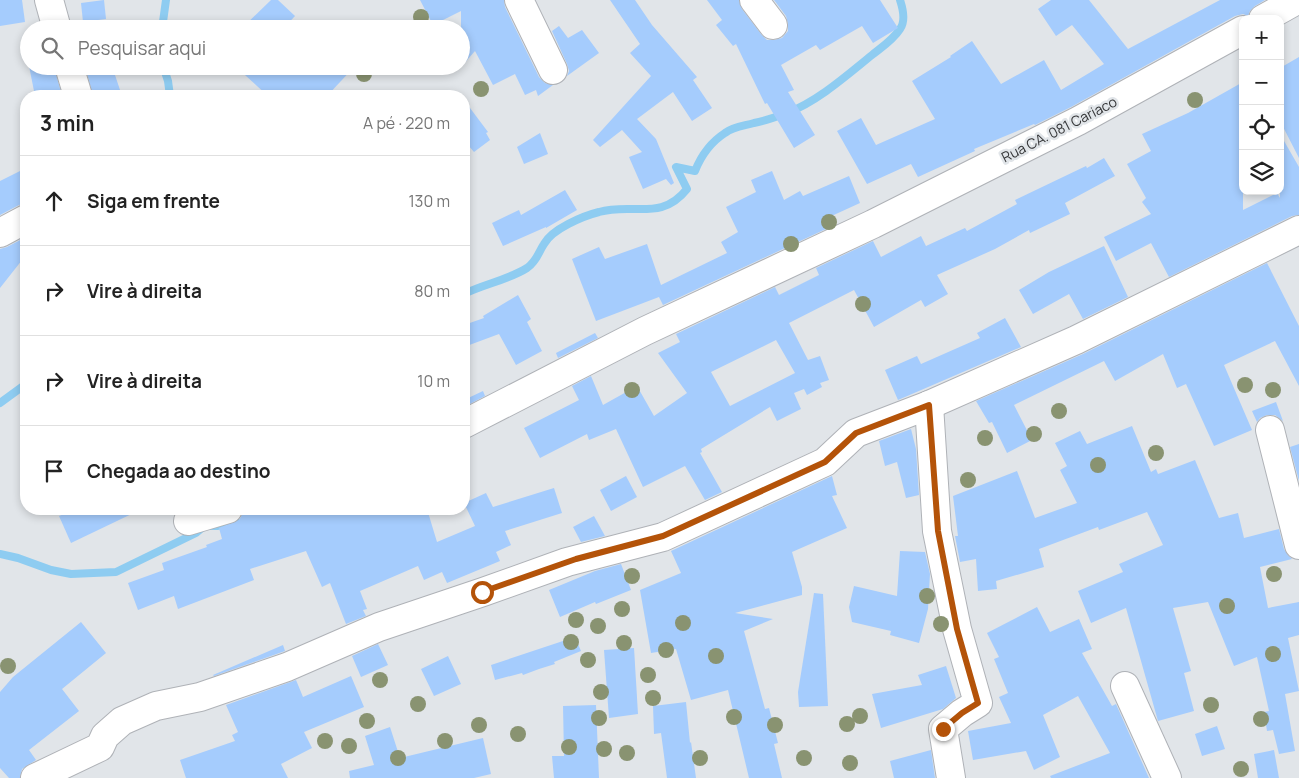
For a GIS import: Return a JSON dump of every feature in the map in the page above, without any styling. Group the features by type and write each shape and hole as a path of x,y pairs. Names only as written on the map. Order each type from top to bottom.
{"street":[{"path":"49,0 55,20"},
{"path":"519,0 553,70"},
{"path":"754,0 773,26"},
{"path":"1270,15 1297,0"},
{"name":"Rua CA. 081 Cariaco","path":"470,421 645,332 873,224 1078,121 1239,32"},
{"path":"72,75 76,90"},
{"path":"0,233 20,222"},
{"path":"36,778 100,747 105,736 122,721 156,706 200,697 278,670 379,627 567,562 663,536 825,462 856,433 929,405 1076,340 1299,230"},
{"path":"929,405 938,531 957,629 978,703 962,713 943,729 951,778"},
{"path":"1270,430 1299,545"},
{"path":"188,521 208,515"},
{"path":"1126,686 1167,778"}],"building":[{"path":"0,0 22,0 25,20 20,20 20,23 0,26"},
{"path":"104,0 106,19 83,20 81,3"},
{"path":"271,0 278,0 295,16 291,20 250,20"},
{"path":"420,0 504,0 505,7 539,77 545,83 553,85 538,96 536,90 525,95 515,74 493,85 475,51 470,57 470,20 461,20 461,11 443,20 430,20"},
{"path":"610,0 635,0 652,25 697,77 693,80 712,108 692,121 673,92 637,119 656,139 674,183 671,185 666,179 643,189 629,157 642,152 622,130 600,147 593,140 651,76 630,53 640,44"},
{"path":"707,0 739,0 742,9 767,40 782,38 788,31 786,16 774,0 880,0 898,28 873,43 862,26 820,50 816,45 781,65 794,90 788,92 815,135 794,148 767,103 765,104 736,44 733,46 716,25 722,20"},
{"path":"1051,0 1089,0 1128,49 1220,0 1265,0 1255,6 1248,15 1235,16 1035,125 974,149 975,151 918,177 911,164 867,184 837,131 861,118 876,145 935,119 912,81 951,57 972,41 1001,84 1044,60 1061,90 1104,64 1072,25 1056,36 1038,9"},
{"path":"559,26 568,38 582,30 599,53 567,76 569,71 567,64 552,31"},
{"path":"1299,57 1299,158 1284,129 1284,66"},
{"path":"31,75 56,75 60,90 34,90"},
{"path":"87,75 115,75 120,90 91,90"},
{"path":"245,75 347,75 333,90 261,90"},
{"path":"1239,84 1239,195 1243,195 1243,210 1273,195 1278,195 1280,198 1280,195 1284,195 1284,141 1299,167 1299,215 1292,216 1169,277 1151,243 1116,261 1104,237 1151,214 1142,202 1146,198 1127,164 1151,151 1142,134 1188,113"},
{"path":"470,108 488,132 486,133 490,140 474,152 470,147"},
{"path":"540,133 548,154 524,164 517,147"},
{"path":"1104,158 1115,176 1065,203 1070,214 1030,233 1029,230 995,249 937,275 948,294 925,307 921,300 874,327 854,290 789,323 808,360 820,356 829,380 820,383 822,387 807,395 804,389 794,393 801,409 777,421 770,407 701,449 702,452 700,453 722,492 705,500 685,466 643,487 616,429 589,440 587,434 540,458 524,428 579,400 572,386 591,376 603,405 637,386 654,416 687,393 658,353 680,342 676,334 775,287 779,295 819,275 816,268 873,241 881,257 921,236 926,246 965,228 967,231 1017,204 1015,200 1086,166 1087,168","holes":["776,340 795,373 730,406 711,372"]},
{"path":"20,171 20,205 0,215 0,181"},
{"path":"772,171 784,200 800,191 803,196 849,176 860,203 825,219 828,228 663,305 659,297 596,321 572,259 599,247 605,259 647,244 661,285 727,253 721,242 738,232 726,207 756,192 751,180"},
{"path":"565,190 577,210 546,228 503,246 492,223 519,210 521,215"},
{"path":"20,240 20,263 0,288 0,249"},
{"path":"1104,246 1128,297 1083,319 1069,294 1033,314 1019,290 1049,272"},
{"path":"1267,263 1299,326 1299,386 1275,341 1224,365 1252,430 1214,446 1186,384 1177,388 1163,354 1115,381 1104,361 1014,405 1032,440 1007,453 992,422 989,423 976,401 1083,354"},
{"path":"518,295 531,319 527,322 542,351 516,365 499,334 470,345 470,323 484,318 483,316"},
{"path":"1005,318 1021,347 898,400 885,370 917,356 921,364 980,338 977,333"},
{"path":"595,333 598,338 558,358 556,353"},
{"path":"483,391 485,396 470,404 470,397"},
{"path":"1276,402 1283,421 1275,415 1267,415 1260,418 1257,422 1252,411"},
{"path":"1132,426 1151,472 1156,469 1158,474 1195,460 1219,518 1238,513 1244,538 1279,529 1284,549 1292,559 1260,567 1268,608 1299,602 1299,635 1288,638 1299,691 1285,694 1295,751 1279,754 1273,730 1267,731 1264,712 1269,711 1257,657 1234,666 1208,602 1173,608 1191,671 1184,673 1194,711 1158,721 1126,608 1091,623 1078,591 1123,572 1119,564 1163,545 1147,512 1099,530 1098,527 1039,549 1044,567 996,581 997,589 978,591 976,559 960,562 955,536 958,536 953,496 1017,471 1035,518 1077,503 1060,470 1067,466 1055,443 1080,431 1087,444"},
{"path":"911,429 916,449 919,495 906,498 897,462 885,466 879,441"},
{"path":"1299,444 1299,481 1290,447"},
{"path":"626,476 637,497 611,511 600,490"},
{"path":"832,476 837,495 832,496 847,528 792,552 802,587 802,595 735,613 773,619 744,631 765,709 769,708 778,743 774,744 782,778 749,778 728,690 691,700 676,649 651,653 640,590 681,573 671,551"},
{"path":"554,488 562,513 505,531 511,545 496,552 500,561 447,583 442,572 424,580 418,566 360,591 367,609 363,610 366,616 346,624 330,583 322,587 306,551 250,569 254,580 178,609 174,596 138,610 128,583 164,570 162,563 207,547 206,545 222,539 219,528 239,520 242,515 429,515 437,542 475,526 470,515 470,500 486,493 493,507"},
{"path":"61,515 129,515 71,543 59,516"},
{"path":"594,516 605,536 581,542 573,527"},
{"path":"900,551 925,552 930,574 928,609 919,643 890,635 891,631 852,622 849,607 854,586 897,596"},
{"path":"621,564 631,590 596,604 595,602 560,617 549,590 595,571"},
{"path":"814,593 823,594 828,706 799,707 798,692"},
{"path":"1037,607 1050,632 1079,619 1092,649 1082,653 1112,706 1116,704 1149,778 1051,778 1050,776 1110,753 1078,696 1043,715 1060,757 1034,770 1026,751 973,760 968,731 1011,723 999,697 1008,693 994,659 999,657 987,633"},
{"path":"81,622 106,653 62,689 79,711 29,750 36,760 22,769 20,778 9,778 0,768 0,692 13,677"},
{"path":"575,637 581,651 554,662 555,664 523,675 522,673 495,680 491,665"},
{"path":"378,644 388,665 361,677 352,656"},
{"path":"283,645 285,651 213,675"},
{"path":"634,648 638,714 609,718 604,650"},
{"path":"448,656 461,684 434,696 421,669"},
{"path":"946,666 956,698 943,709 881,728 872,694 922,685 918,675"},
{"path":"351,676 364,707 304,732 312,748 281,764 288,778 186,778 180,760 235,741 232,735 238,732 226,705 296,680 303,697"},
{"path":"686,702 696,778 667,778 661,733 654,734 653,706"},
{"path":"596,705 599,778 554,778 552,756 564,756 563,706"},
{"path":"1217,726 1225,749 1202,756 1195,734"},
{"path":"390,727 400,758 483,738 491,774 474,778 350,778 349,771 374,765 365,736"},
{"path":"931,750 935,778 894,778 890,761"},
{"path":"1274,750 1279,778 1258,778 1254,754"}],"waterway":[{"path":"163,20 166,0"},
{"path":"470,291 512,276 527,268 535,260 548,238 561,228 577,220 611,209 657,208 677,199 687,189 676,167 695,171 707,150 728,131 787,113 810,102 831,87 897,33 902,26 903,19 900,0"},
{"path":"166,75 169,90"},
{"path":"0,403 20,388"},
{"path":"208,526 236,522"},
{"path":"0,554 18,558 51,570 71,574 116,572 196,533 203,527"}],"route":[{"path":"482,592 576,559 663,536 825,462 856,433 929,405 938,531 957,629 978,703 962,713 943,729"}]}
